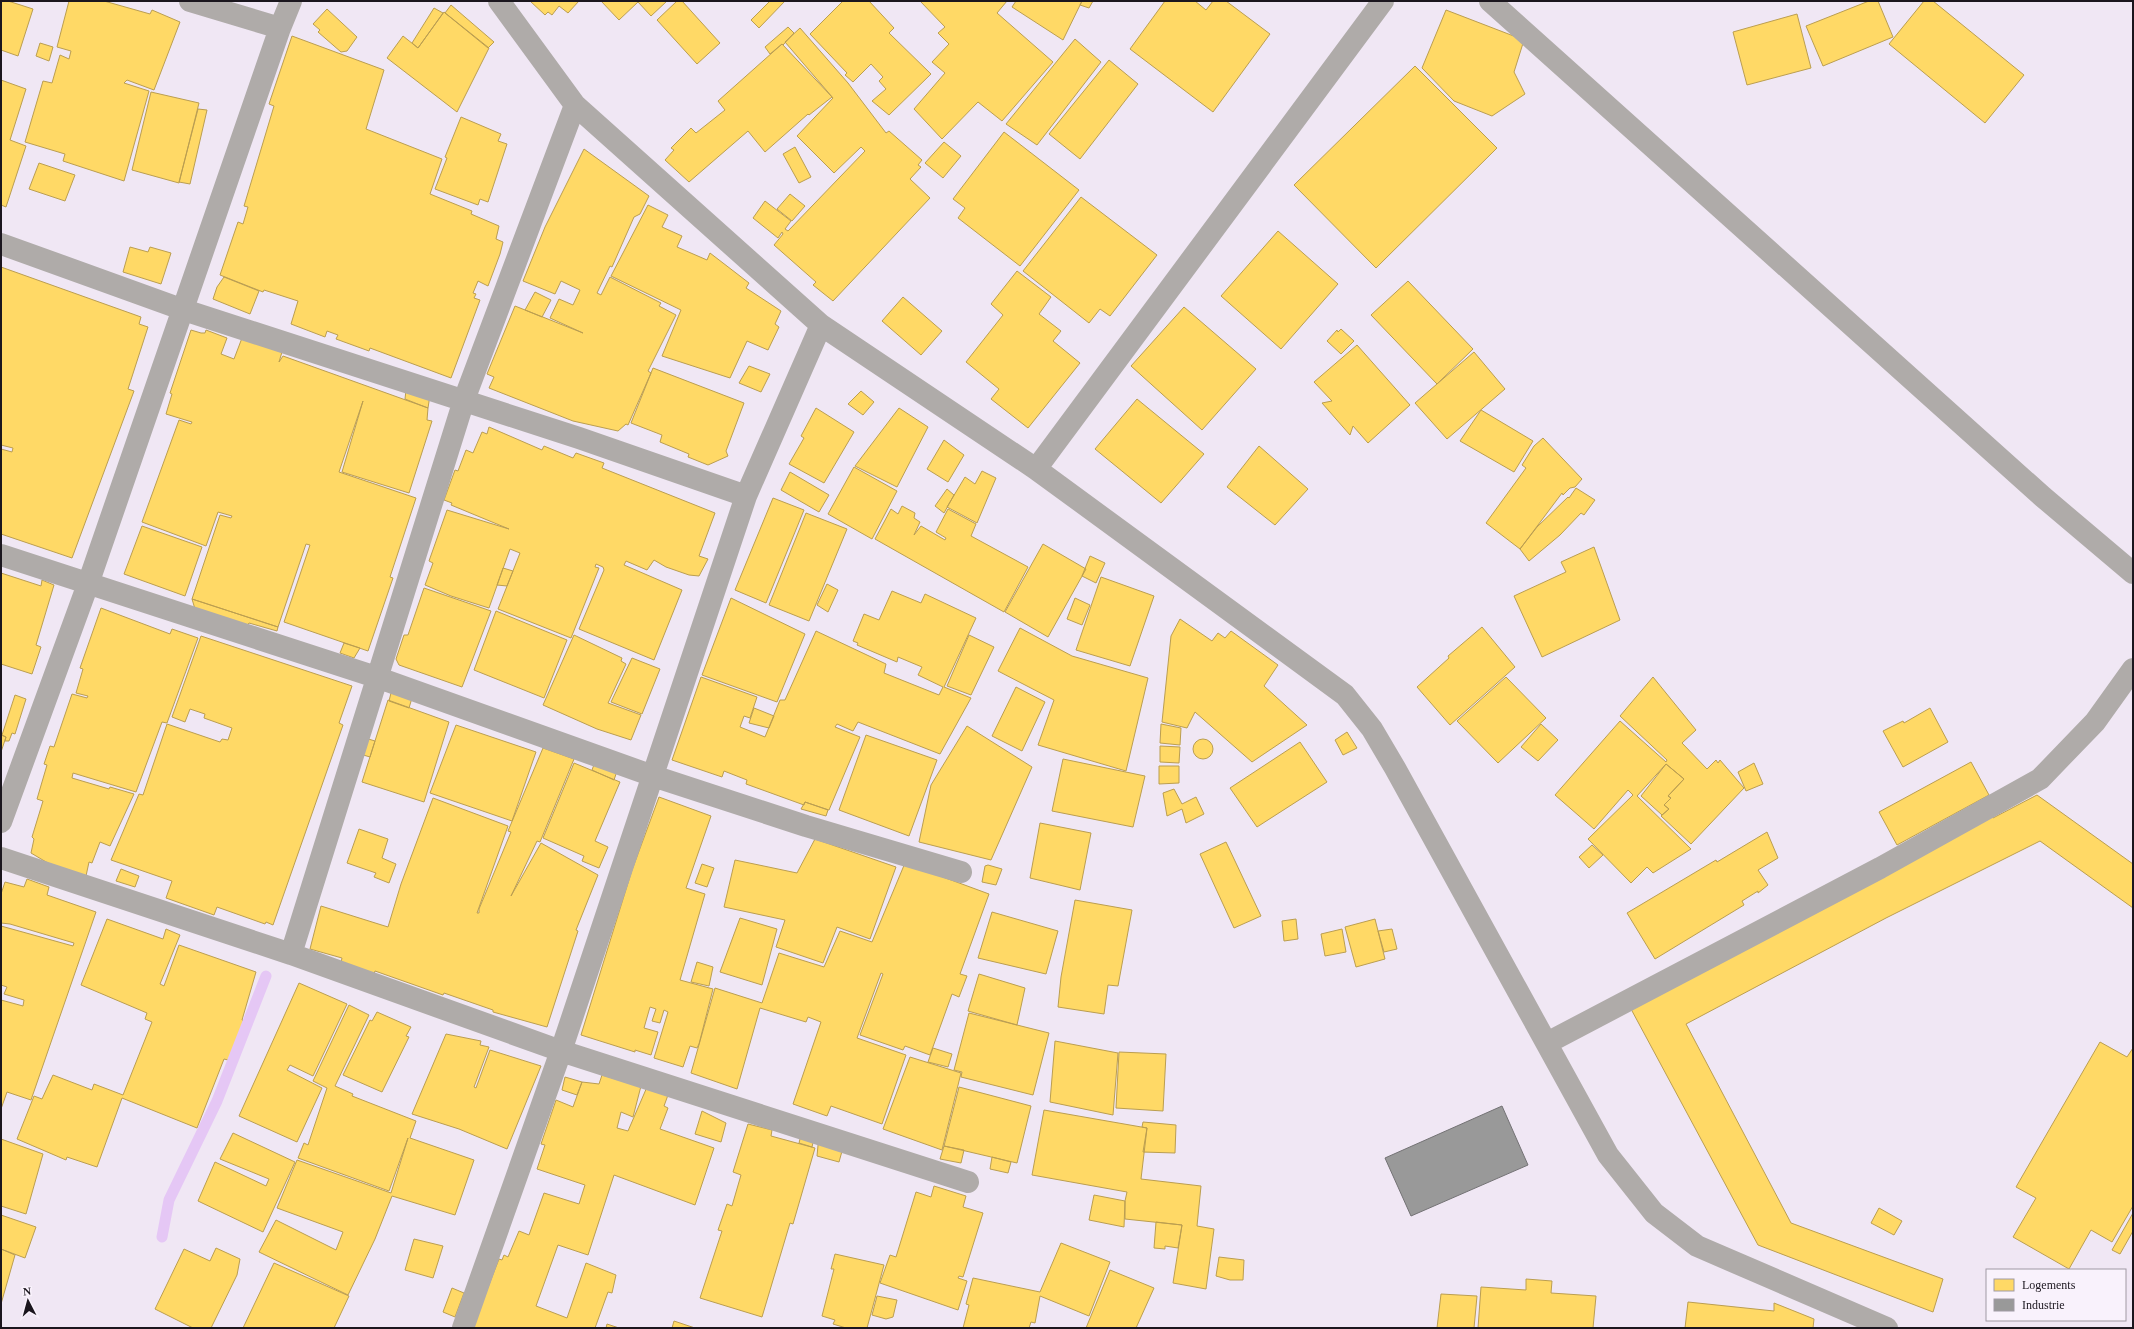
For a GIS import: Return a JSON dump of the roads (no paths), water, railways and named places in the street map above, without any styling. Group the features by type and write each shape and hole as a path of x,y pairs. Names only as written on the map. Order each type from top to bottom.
{"street":[{"path":"190,1 280,28"},
{"path":"1,822 88,584 184,310 280,28 292,1"},
{"path":"499,1 575,105 822,325 1036,469 1345,695 1372,729 1396,768 1608,1155 1654,1213 1697,1246 1887,1328"},
{"path":"1036,469 1383,1"},
{"path":"1490,1 2037,492 2133,573"},
{"path":"290,954 464,400 575,105"},
{"path":"1,244 184,310 464,400 746,496"},
{"path":"463,1328 561,1051 746,496 822,325"},
{"path":"1,555 376,677 652,776 806,826 961,872"},
{"path":"1547,1043 1873,871 2040,779 2095,722 2133,669"},
{"path":"1,858 290,954 561,1051 968,1182"}],"waterway":[{"path":"162,1237 169,1200 217,1101 266,976"}]}
